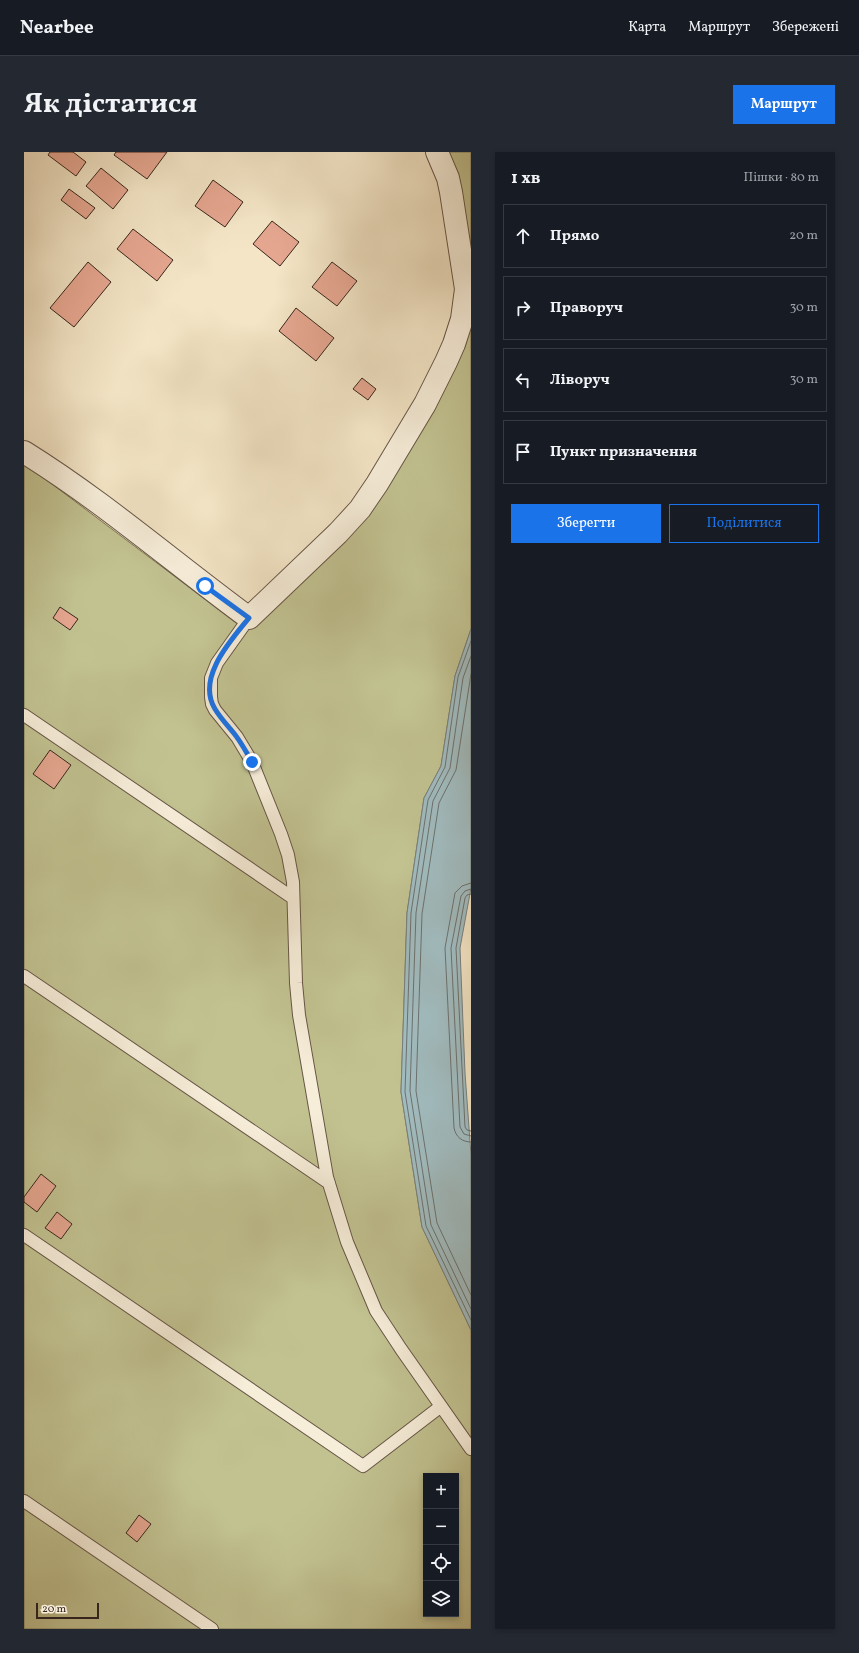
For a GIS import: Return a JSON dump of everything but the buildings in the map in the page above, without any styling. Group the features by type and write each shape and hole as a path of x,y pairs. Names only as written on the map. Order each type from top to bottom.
{"street":[{"path":"24,452 113,515 249,618 338,533 368,499 425,404 454,344 463,314 465,279 451,192 448,178 438,152"}],"lane":[{"path":"249,618 217,663 211,678 211,697 212,704 244,748 266,794 288,855 291,869 293,898 296,983 299,1015 329,1183 346,1242 376,1311 440,1407 471,1449"},
{"path":"24,715 293,898"},
{"path":"24,976 329,1183"},
{"path":"24,1235 363,1466 440,1407"},
{"path":"24,1501 212,1629"}],"green space":[{"path":"448,152 471,152 471,285"},
{"path":"471,294 471,629 455,676 441,766 424,798 407,913 401,1092 422,1227 471,1330 471,1629 24,1629 24,463 234,621 246,621 361,517"}],"water":[{"path":"471,629 471,888 460,948 465,1073 471,1155 471,1330 422,1227 401,1092 407,913 424,798 441,766 455,676"}],"route":[{"path":"205,586 249,618 226,648 217,663 211,678 210,688 212,704 237,737 252,762"}]}
